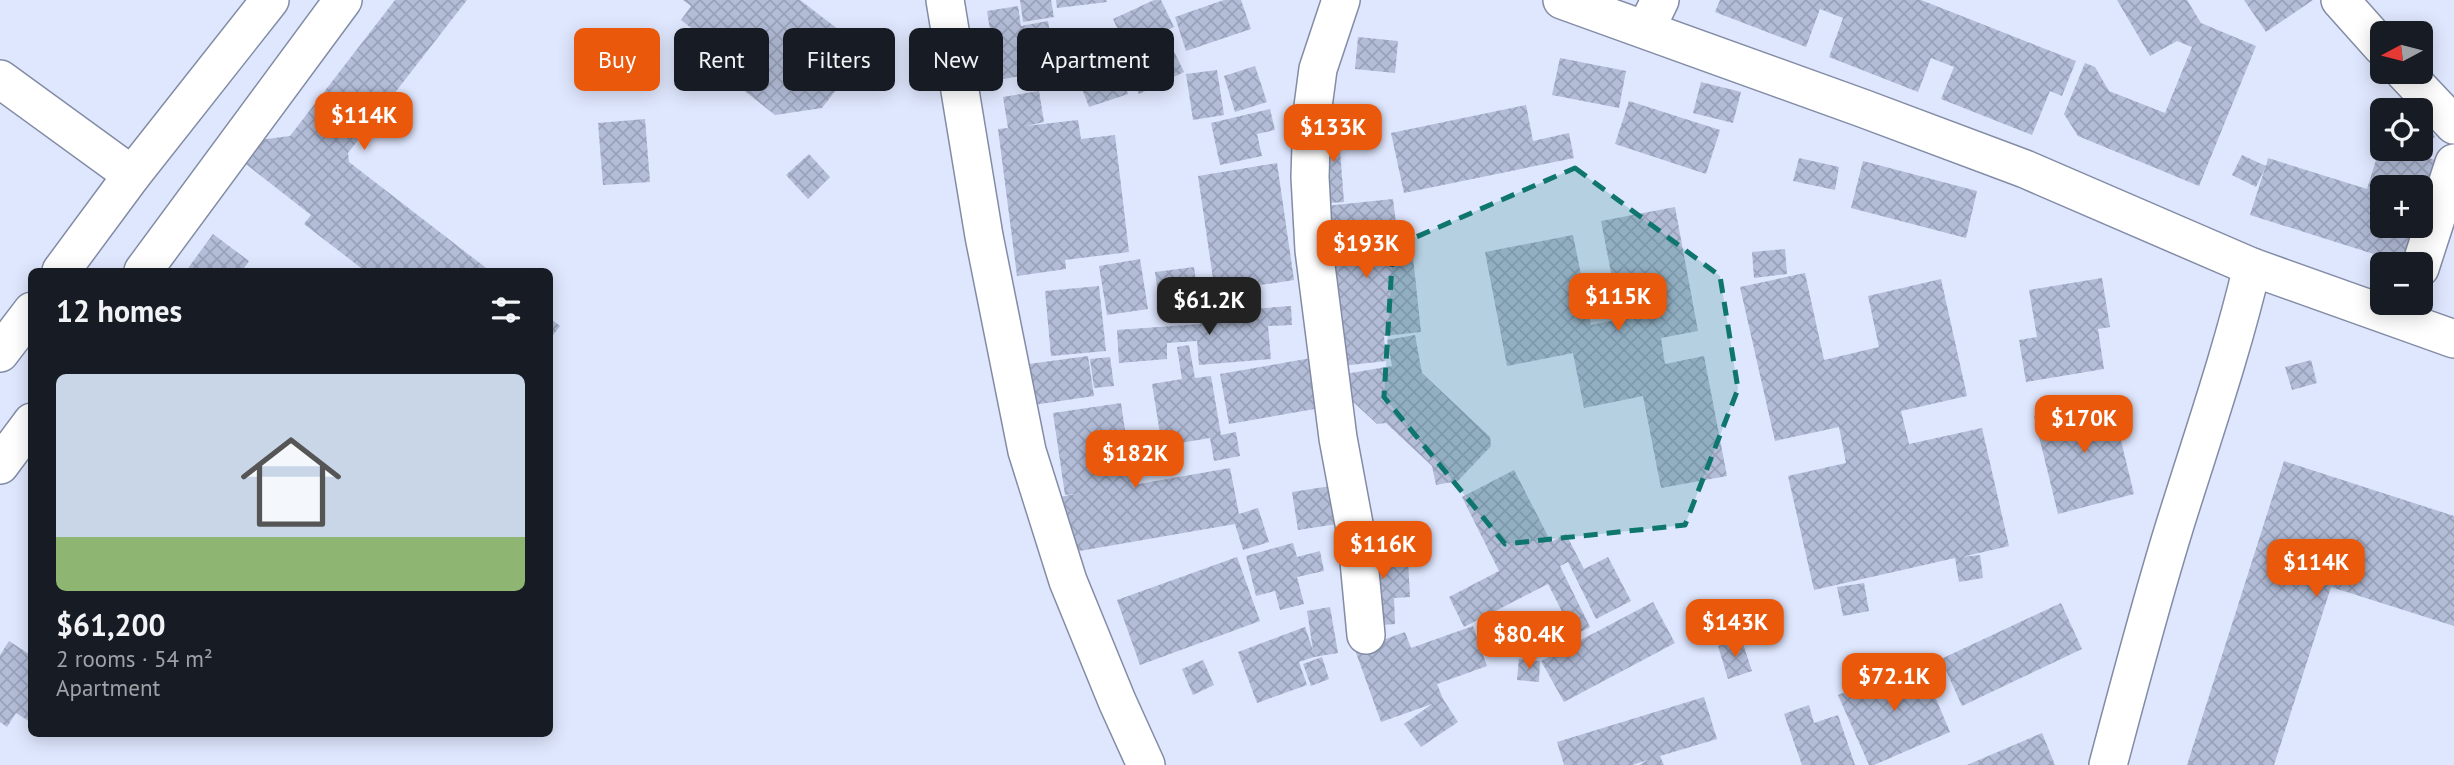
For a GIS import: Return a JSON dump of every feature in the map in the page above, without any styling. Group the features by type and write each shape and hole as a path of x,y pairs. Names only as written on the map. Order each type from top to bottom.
{"street":[{"path":"63,268 132,175 270,0"},
{"path":"145,268 343,0"},
{"path":"945,0 984,236 1027,451 1068,581 1146,765"},
{"path":"1341,0 1318,69 1312,114 1310,177 1314,250 1338,438 1357,540 1366,635"},
{"path":"1562,0 1653,15 2025,169 2252,267 2370,301"},
{"path":"2340,0 2370,34"},
{"path":"0,79 132,175"},
{"path":"2415,84 2454,125"},
{"path":"2425,252 2454,163"},
{"path":"2108,765 2170,540 2239,323 2252,267"},
{"path":"2411,315 2454,339"},
{"path":"0,353 28,316"},
{"path":"0,465 28,427"}],"highlighted area":[{"path":"1575,168 1720,276 1738,389 1685,525 1505,544 1384,397 1393,247"}],"building":[{"path":"395,0 467,0 348,153 349,162 486,268 361,268 304,224 311,215 242,161 259,140 290,136"},
{"path":"683,0 800,0 836,28 783,28 783,91 835,91 822,108 775,115 745,91 769,91 769,28 691,28 681,20 691,6"},
{"path":"1020,0 1051,0 1054,17 1023,22"},
{"path":"1056,0 1106,0 1107,2 1057,8"},
{"path":"1154,0 1161,0 1174,27 1117,28 1113,19"},
{"path":"1224,0 1241,0 1251,29 1186,51 1175,17"},
{"path":"1720,0 1921,0 2076,61 2062,96 2050,91 2032,135 1941,99 1954,67 1931,58 1918,92 1829,57 1843,18 1820,9 1806,47 1715,12"},
{"path":"2117,0 2187,0 2201,23 2256,46 2199,186 2078,136 2064,114 2085,63 2095,67 2109,91 2165,113 2192,47 2177,41 2150,56"},
{"path":"2244,0 2313,0 2266,32"},
{"path":"1018,6 1021,26 1048,21 1049,28 1017,28 1017,77 1003,79 1003,28 990,28 987,11"},
{"path":"1358,37 1398,41 1395,73 1355,69"},
{"path":"1174,51 1184,72 1174,77"},
{"path":"1560,58 1626,71 1619,108 1552,95"},
{"path":"1255,66 1267,102 1235,112 1224,76"},
{"path":"1217,70 1224,115 1193,120 1186,74"},
{"path":"1701,82 1741,92 1733,123 1693,113"},
{"path":"1039,91 1044,122 1026,126 1078,120 1081,139 1115,135 1129,252 1065,260 1066,269 1017,276 998,129 1008,128 1003,97"},
{"path":"1083,91 1127,91 1128,94 1089,107"},
{"path":"1629,101 1720,130 1706,174 1615,144"},
{"path":"1526,105 1533,141 1569,133 1574,158 1404,193 1391,133"},
{"path":"1270,109 1275,130 1257,134 1262,156 1220,165 1211,123"},
{"path":"645,119 650,182 603,185 598,123"},
{"path":"1338,126 1344,202 1329,203 1322,128"},
{"path":"809,154 830,177 808,199 786,175"},
{"path":"2242,155 2266,166 2268,158 2367,189 2370,179 2370,238 2410,238 2406,252 2370,253 2250,215 2265,168 2256,187 2232,175"},
{"path":"1799,158 1839,167 1835,190 1793,181"},
{"path":"2435,160 2430,175 2371,175 2376,161"},
{"path":"1863,161 1977,191 1966,238 1851,208"},
{"path":"1277,163 1294,280 1215,292 1198,176"},
{"path":"1393,199 1397,231 1410,229 1421,332 1384,336 1386,361 1333,367 1316,207"},
{"path":"1675,207 1698,331 1661,338 1665,364 1704,356 1727,476 1661,488 1643,396 1584,408 1573,353 1507,366 1485,252 1573,235 1591,325 1620,319 1601,221"},
{"path":"213,234 249,261 244,268 188,268"},
{"path":"1785,249 1787,274 1754,278 1752,252"},
{"path":"1140,259 1148,309 1107,315 1099,266"},
{"path":"1194,267 1200,311 1161,316 1155,272"},
{"path":"1805,273 1824,360 1879,347 1868,296 1941,279 1967,396 1901,411 1909,444 1982,428 2009,546 1962,557 1980,555 1983,578 1959,582 1955,558 1814,590 1788,476 1846,463 1839,427 1775,441 1740,287"},
{"path":"2102,278 2110,327 2098,329 2104,369 2026,382 2019,340 2037,337 2029,290"},
{"path":"1099,286 1106,351 1051,356 1045,291"},
{"path":"1291,306 1292,325 1268,326 1271,359 1199,365 1197,341 1167,343 1167,359 1119,363 1117,330 1200,324 1199,313"},
{"path":"553,320 560,326 553,335"},
{"path":"1415,335 1422,373 1490,437 1491,446 1458,481 1436,485 1432,466 1386,423 1377,424 1350,399 1345,374 1392,366 1387,340"},
{"path":"1189,345 1195,378 1211,376 1221,435 1236,432 1240,456 1214,461 1210,438 1162,446 1152,384 1182,379 1177,347"},
{"path":"1088,356 1094,396 1020,407 1014,366"},
{"path":"1110,357 1114,386 1094,388 1090,359"},
{"path":"1317,357 1338,405 1229,424 1220,374"},
{"path":"2311,360 2317,383 2292,390 2285,367"},
{"path":"2110,396 2134,494 2058,514 2034,416"},
{"path":"1121,403 1133,485 1230,468 1239,514 1258,508 1269,542 1243,550 1235,524 1068,553 1059,497 1076,494 1065,495 1053,413"},
{"path":"2284,461 2454,516 2454,626 2331,587 2274,765 2187,765"},
{"path":"1514,470 1551,542 1566,534 1584,569 1608,557 1631,601 1596,619 1568,562 1560,566 1590,627 1574,635 1548,584 1464,627 1449,597 1499,571 1462,497"},
{"path":"1331,486 1337,524 1298,530 1292,492"},
{"path":"1363,527 1379,527 1381,563 1408,561 1410,597 1394,598 1395,624 1368,626"},
{"path":"1293,543 1297,557 1320,551 1324,571 1297,577 1304,604 1280,610 1275,591 1256,596 1246,556"},
{"path":"1237,557 1260,621 1140,665 1117,600"},
{"path":"1864,583 1869,611 1843,616 1837,587"},
{"path":"1653,602 1675,643 1564,702 1541,661"},
{"path":"2061,603 2082,649 1962,706 1941,659"},
{"path":"1330,607 1338,653 1299,662 1307,685 1257,703 1238,652 1305,627 1313,650 1307,611"},
{"path":"1473,626 1487,666 1437,684 1458,722 1421,747 1404,724 1432,704 1381,722 1355,650 1405,632 1411,648"},
{"path":"1741,638 1752,671 1728,679 1718,646"},
{"path":"9,641 28,653 28,720 16,713 7,727 0,722 0,655"},
{"path":"1322,657 1329,679 1311,686 1303,664"},
{"path":"1519,659 1540,661 1539,682 1517,680"},
{"path":"1919,659 1950,732 1869,765 1838,695"},
{"path":"1203,660 1214,685 1193,695 1182,669"},
{"path":"1704,697 1717,739 1660,756 1664,765 1639,765 1648,760 1632,765 1564,765 1557,742"},
{"path":"1809,705 1814,723 1838,715 1855,765 1802,765 1784,714"},
{"path":"2042,733 2055,765 1967,765"}]}
